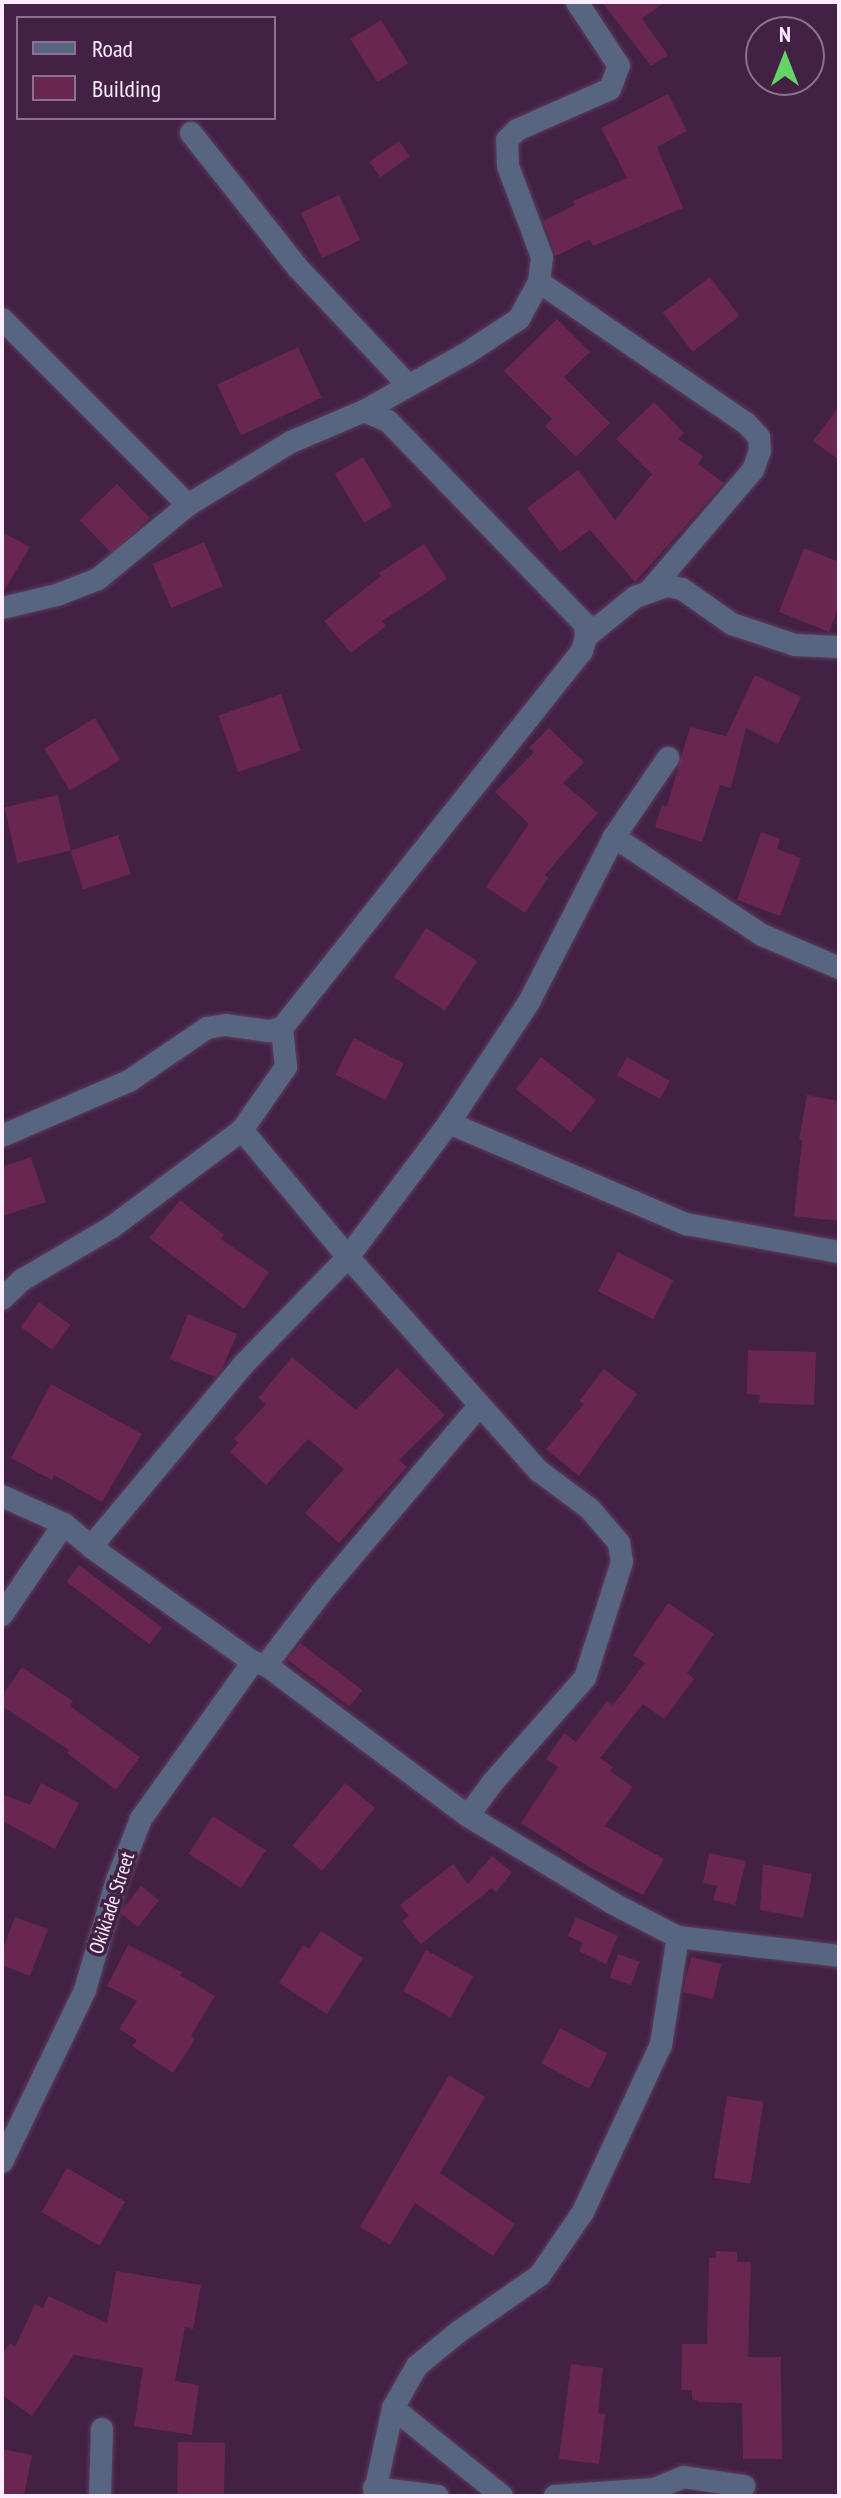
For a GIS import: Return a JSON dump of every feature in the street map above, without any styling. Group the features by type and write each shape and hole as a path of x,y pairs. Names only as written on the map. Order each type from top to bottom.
{"street":[{"path":"2,608 57,595 98,579 188,505 291,442 364,411 409,386 519,319 539,282 542,257 508,166 507,140 517,130 610,89 619,66 577,2"},
{"path":"191,133 298,268 409,386"},
{"path":"539,282 746,423 759,437 760,451 753,470 651,589 586,637"},
{"path":"2,319 188,505"},
{"path":"2,1136 129,1081 207,1028 226,1025 268,1031 282,1028 582,651 586,637 585,624 388,421 364,411"},
{"path":"651,589 667,586 682,589 732,624 795,645 839,647"},
{"path":"91,1547 244,1364 348,1257 449,1123 529,1002 614,837 668,758"},
{"path":"614,837 762,935 839,968"},
{"path":"2,1299 22,1280 112,1227 242,1130 286,1067 282,1028"},
{"path":"449,1123 686,1224 839,1252"},
{"path":"242,1130 348,1257 539,1471 590,1509 619,1543 622,1562 585,1678 493,1782 468,1816"},
{"name":"Okikiade Street","path":"2,2162 85,1990 117,1880 141,1819 259,1664 480,1405"},
{"path":"2,1496 64,1524 91,1547 468,1816 612,1903 678,1937 839,1956"},
{"path":"2,1615 64,1524"},
{"path":"437,2496 374,2492 393,2408 417,2366 457,2333 540,2275 583,2212 661,2045 678,1937"},
{"path":"393,2408 502,2496"},
{"path":"100,2496 102,2429"},
{"path":"555,2496 655,2489 683,2477 744,2486"}],"building":[{"path":"602,2 665,2 642,19 668,55 651,66"},
{"path":"381,20 408,63 377,82 350,39"},
{"path":"668,94 687,131 657,147 683,208 593,246 590,239 556,256 543,221 575,205 573,201 627,178 601,128"},
{"path":"399,141 410,157 380,177 370,162"},
{"path":"339,195 360,240 322,258 301,213"},
{"path":"710,277 739,316 692,352 663,313"},
{"path":"557,319 590,352 564,377 610,423 576,457 545,426 552,419 504,371"},
{"path":"298,347 322,398 241,435 217,385"},
{"path":"654,402 684,433 678,439 703,456 698,464 724,483 635,582 590,530 560,552 527,508 578,470 615,520 652,474 616,439"},
{"path":"839,407 839,460 813,441"},
{"path":"363,457 392,506 364,523 335,474"},
{"path":"117,484 150,518 112,554 80,520"},
{"path":"2,532 30,547 2,594"},
{"path":"204,542 223,586 171,608 152,564"},
{"path":"424,544 447,579 382,621 386,626 351,653 324,621 381,576 379,573"},
{"path":"804,548 839,562 839,606 829,632 779,612"},
{"path":"755,675 801,697 778,744 746,728 731,788 720,785 702,842 655,827 662,805 667,806 690,727 726,736"},
{"path":"281,694 301,751 238,772 219,715"},
{"path":"95,718 120,760 70,790 44,748"},
{"path":"549,728 584,762 563,783 598,813 545,875 548,878 525,913 486,887 529,824 495,792 534,752 529,748"},
{"path":"58,795 71,851 17,863 4,807"},
{"path":"761,832 780,839 777,849 801,858 780,916 737,900"},
{"path":"118,835 131,874 83,889 70,850"},
{"path":"426,928 477,961 445,1011 394,977"},
{"path":"354,1038 404,1063 385,1100 335,1075"},
{"path":"541,1057 596,1100 571,1132 516,1089"},
{"path":"627,1057 670,1081 660,1099 617,1075"},
{"path":"807,1095 839,1101 839,1221 794,1216 802,1141 799,1140"},
{"path":"31,1157 46,1202 2,1216 2,1167"},
{"path":"180,1200 224,1235 221,1239 269,1272 244,1309 149,1238"},
{"path":"618,1252 673,1280 653,1319 598,1291"},
{"path":"39,1302 71,1325 52,1350 21,1327"},
{"path":"188,1314 237,1334 223,1367 215,1377 170,1359"},
{"path":"748,1350 816,1352 814,1405 759,1403 760,1395 747,1394"},
{"path":"292,1357 356,1410 397,1368 445,1415 399,1460 407,1467 339,1543 305,1513 344,1469 308,1439 266,1485 230,1452 238,1443 234,1439 266,1404 258,1398"},
{"path":"604,1369 637,1394 579,1476 546,1449 584,1404 579,1401"},
{"path":"51,1384 142,1434 102,1502 54,1475 52,1480 11,1458"},
{"path":"79,1565 162,1628 149,1644 66,1582"},
{"path":"668,1603 714,1634 687,1673 694,1679 664,1719 643,1704 600,1758 613,1767 610,1771 633,1787 605,1826 664,1859 643,1895 589,1867 521,1823 558,1767 546,1759 564,1733 576,1742 607,1701 613,1705 645,1663 633,1655"},
{"path":"300,1643 362,1690 350,1707 287,1660"},
{"path":"22,1667 73,1701 70,1706 140,1757 116,1790 67,1753 69,1750 2,1706 2,1696"},
{"path":"41,1783 79,1803 55,1849 2,1821 2,1794 30,1805"},
{"path":"345,1783 375,1808 322,1871 292,1846"},
{"path":"213,1816 266,1850 241,1888 188,1854"},
{"path":"709,1853 746,1861 735,1905 713,1900 717,1886 703,1883"},
{"path":"492,1856 512,1872 496,1892 492,1888 421,1944 402,1921 409,1916 400,1905 453,1864 468,1884"},
{"path":"763,1864 812,1874 803,1918 760,1910"},
{"path":"141,1886 159,1900 138,1927 120,1913"},
{"path":"15,1917 48,1929 30,1976 2,1965 2,1951"},
{"path":"576,1917 618,1936 606,1964 579,1951 583,1943 568,1936"},
{"path":"321,1931 363,1958 327,2014 279,1983 303,1945 309,1949"},
{"path":"128,1945 182,1972 180,1975 215,1996 191,2036 195,2039 173,2073 132,2046 137,2040 119,2029 137,2001 107,1986"},
{"path":"426,1950 473,1976 450,2017 403,1991"},
{"path":"618,1954 640,1962 631,1985 609,1977"},
{"path":"691,1957 721,1964 713,1999 683,1992"},
{"path":"560,2028 608,2053 589,2089 541,2063"},
{"path":"449,2075 485,2097 440,2173 515,2224 493,2256 415,2203 390,2245 360,2227"},
{"path":"727,2096 764,2102 751,2184 714,2178"},
{"path":"67,2168 125,2202 100,2246 42,2212"},
{"path":"716,2251 737,2252 737,2262 751,2262 748,2357 781,2357 782,2459 743,2459 742,2403 699,2402 692,2399 692,2390 681,2390 682,2344 707,2344 709,2258 716,2258"},
{"path":"116,2271 201,2285 193,2329 185,2327 175,2381 199,2385 192,2435 134,2426 143,2368 74,2355 32,2416 2,2395 2,2354 10,2343 15,2347 35,2304 43,2308 48,2296 107,2323"},
{"path":"571,2364 603,2368 598,2413 605,2414 599,2464 559,2459"},
{"path":"178,2442 225,2443 224,2496 177,2496"},
{"path":"2,2449 32,2455 24,2496 2,2496"}]}
